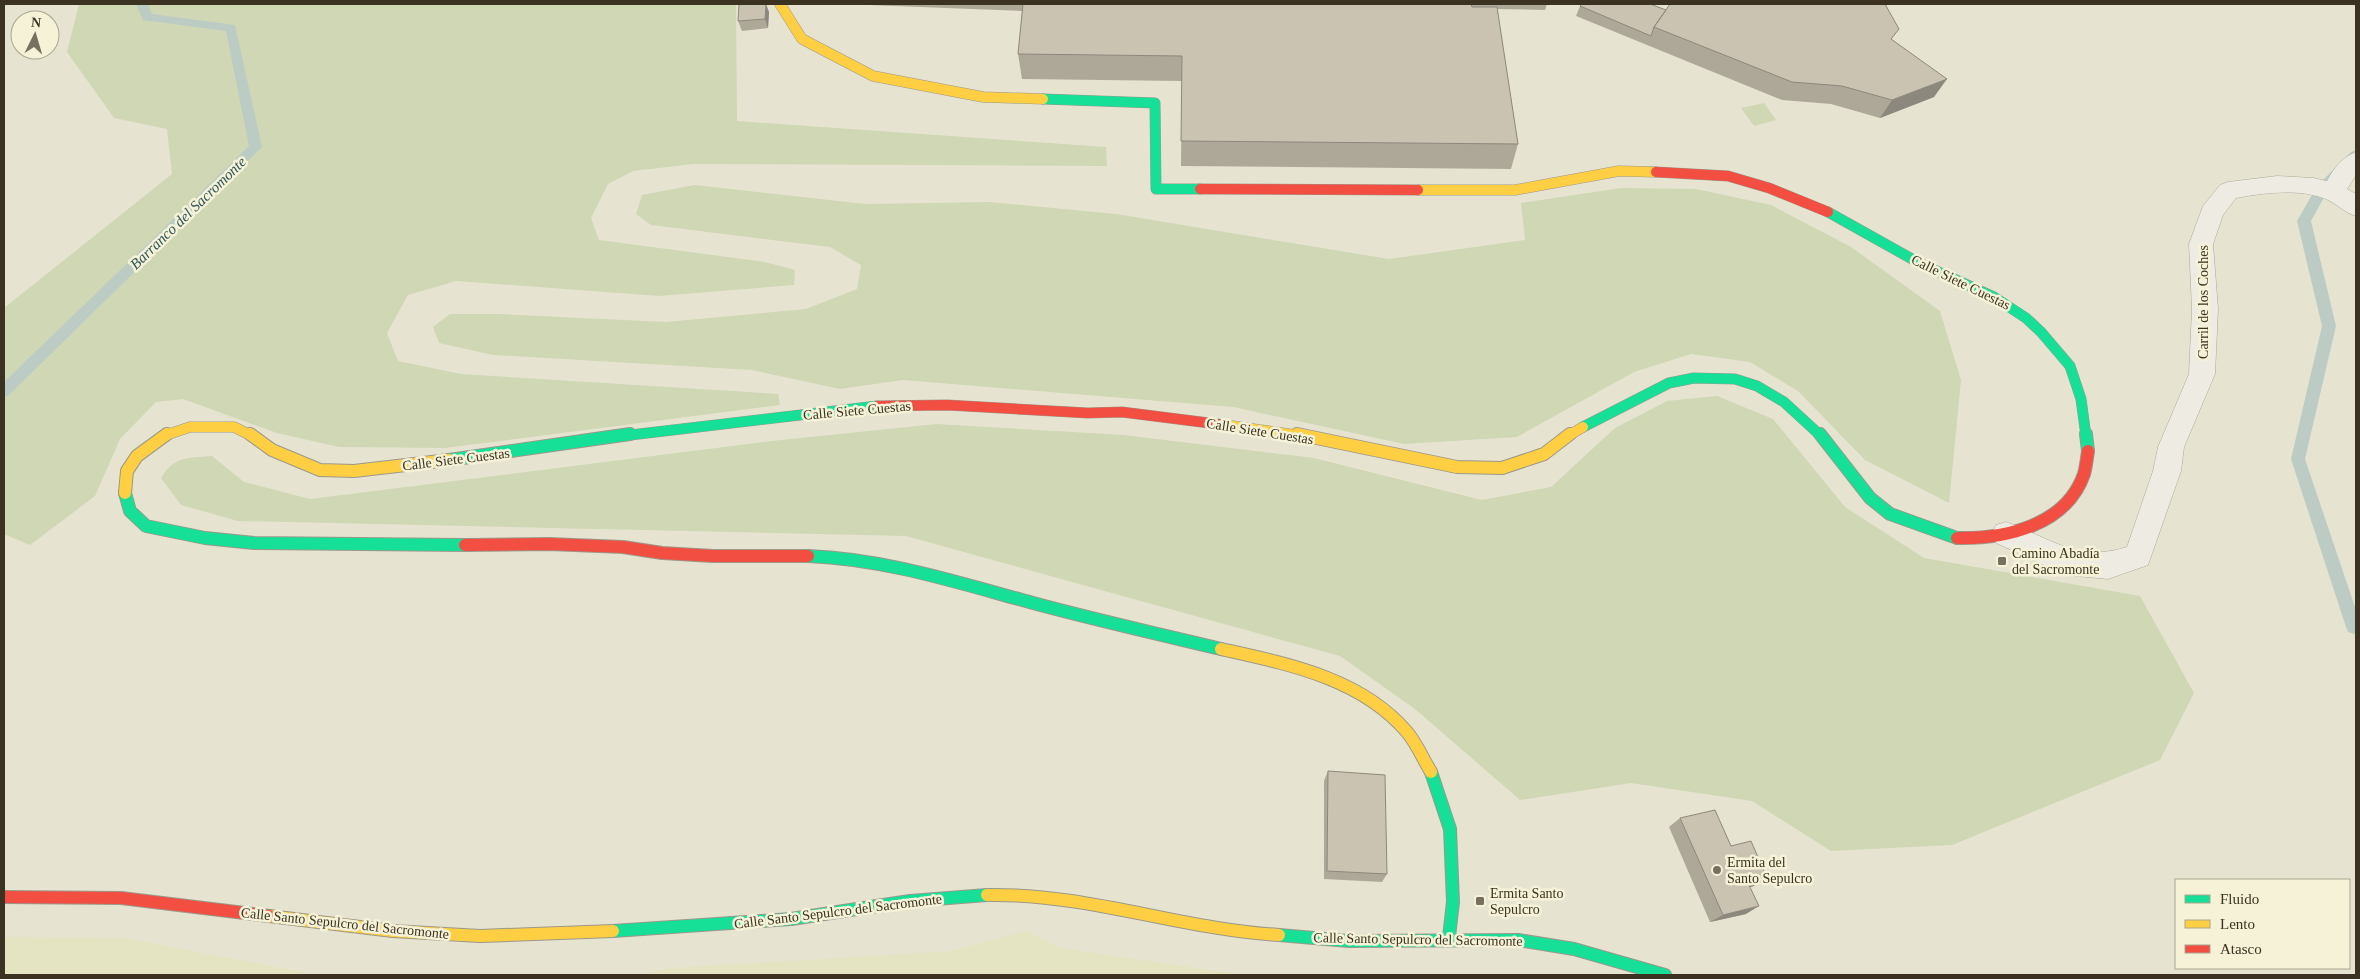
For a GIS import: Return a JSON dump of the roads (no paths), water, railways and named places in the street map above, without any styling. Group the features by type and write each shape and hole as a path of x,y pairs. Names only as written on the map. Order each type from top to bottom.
{"street":[{"name":"Calle Siete Cuestas","path":"780,6 802,39 873,76 983,97 1156,103 1156,189 1515,190 1557,181 1619,172 1691,172 1728,176 1810,203 1845,219 1920,263 1962,281 2019,311 2041,330 2071,368 2083,409 2088,453 2081,483 2059,512 2032,528 1989,539 1958,538 1890,514 1870,498 1816,430 1784,402 1757,386 1735,379 1694,378 1669,383 1567,436 1544,454 1502,468 1457,467 1286,433 1122,412 1088,413 947,405 891,404 669,429 522,451 354,471 320,470 272,450 255,437 234,427 190,427 162,436 147,446 136,456 127,471 124,491 130,511 146,526 205,538 254,542 415,546 549,544 623,547 662,553 713,556 837,556 882,562 1051,608 1311,670 1371,699 1407,732 1432,775 1450,829 1453,902 1449,938"},
{"path":"2334,191 2343,174 2356,161"},
{"name":"Carril de los Coches","path":"2006,534 2066,562 2108,566 2138,556 2167,471 2171,447 2202,374 2205,309 2201,244 2212,212 2228,191 2258,184 2291,184 2334,191 2350,200 2356,206"},
{"name":"Calle Santo Sepulcro del Sacromonte","path":"4,897 121,898 366,928 480,936 676,928 791,919 910,901 1003,894 1084,901 1237,932 1358,941 1449,938 1519,940 1576,949 1618,959 1665,975"}],"waterway":[{"name":"Barranco del Sacromonte","path":"4,391 256,147 231,28 147,17 142,4"},
{"path":"2354,627 2298,459 2329,326 2304,221 2322,189 2356,155"}],"place":[{"name":"Camino Abadía del Sacromonte","path":"2002,561"},
{"name":"Ermita del Santo Sepulcro","path":"1717,870"},
{"name":"Ermita Santo Sepulcro","path":"1480,901"}]}
